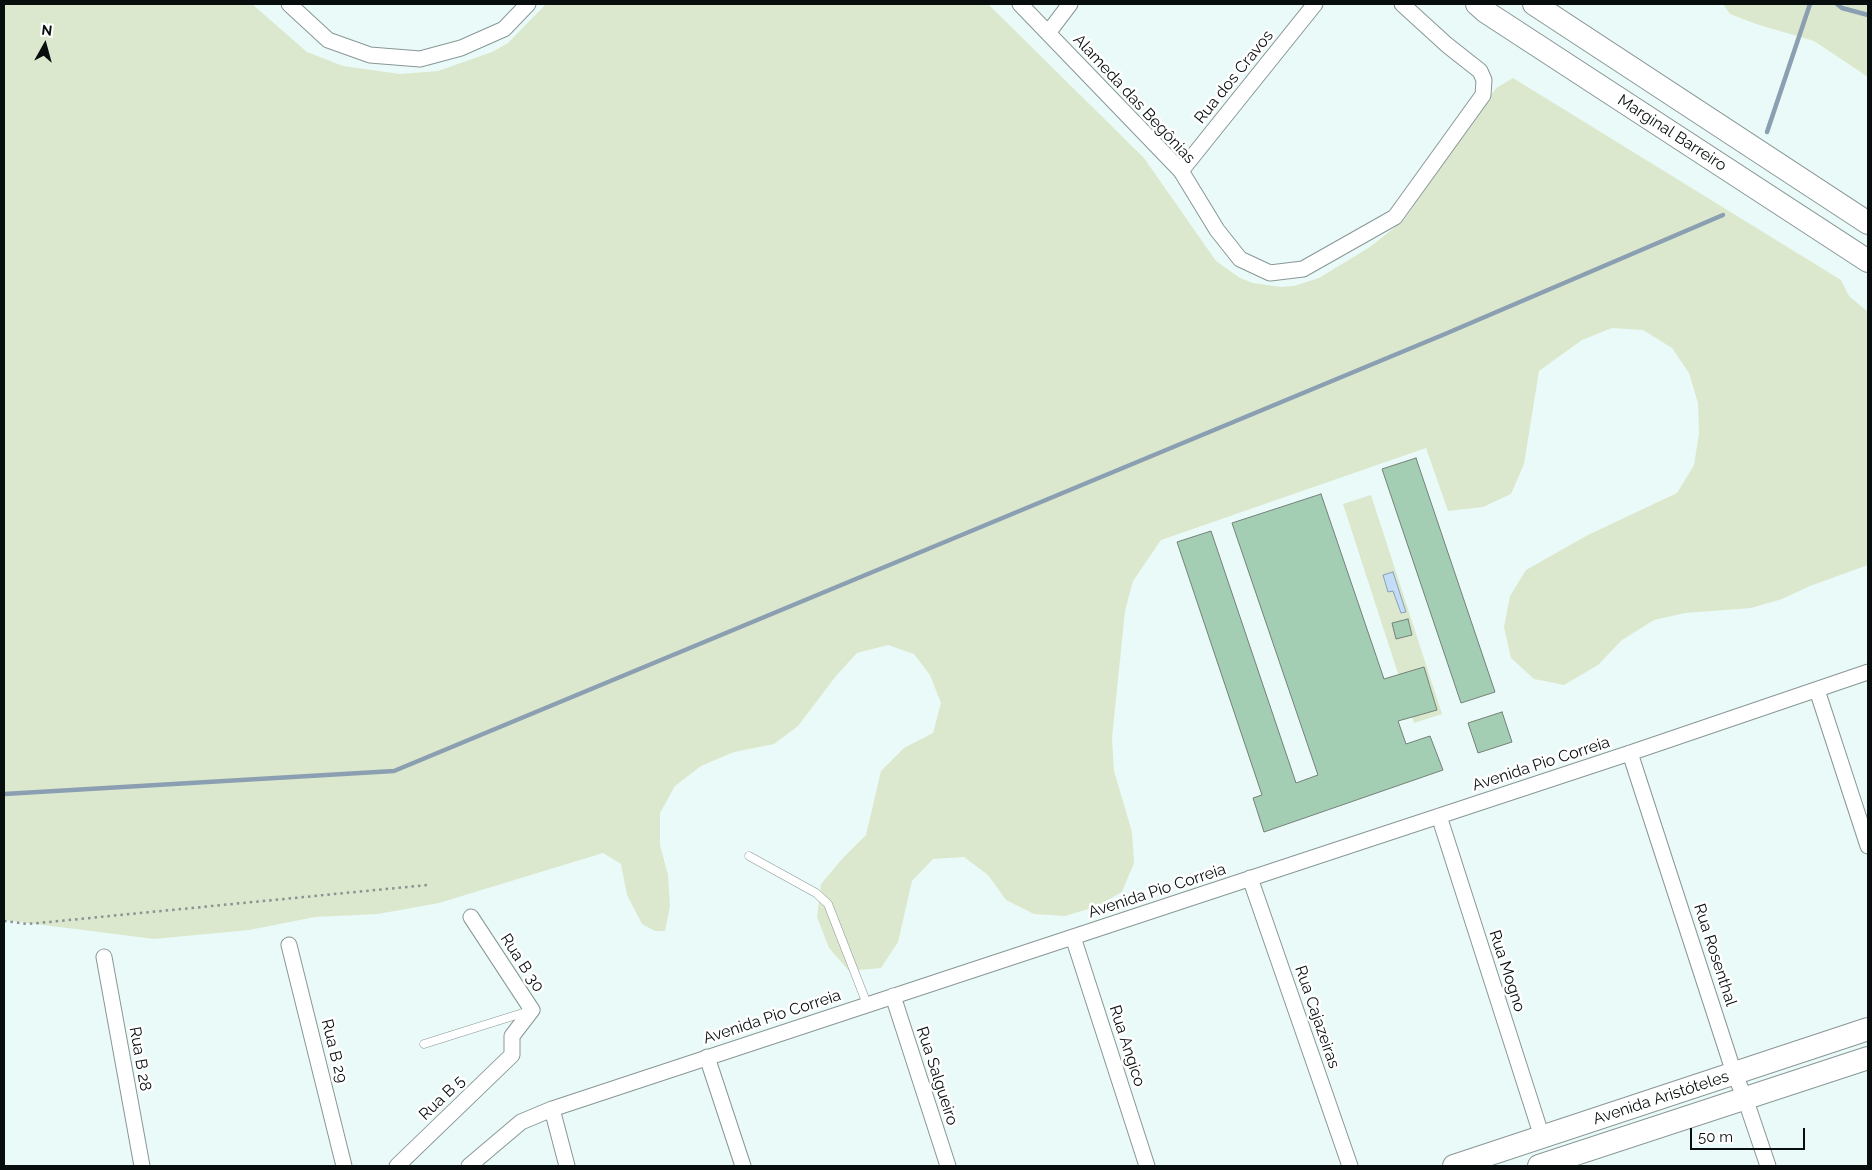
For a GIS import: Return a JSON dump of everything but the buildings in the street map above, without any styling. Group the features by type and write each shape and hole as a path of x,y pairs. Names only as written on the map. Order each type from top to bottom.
{"street":[{"path":"289,4 328,40 370,55 420,59 461,48 504,29 528,4"},
{"name":"Alameda das Begônias","path":"1020,4 1181,171 1217,230 1240,259 1270,273 1303,269 1395,217 1483,95 1484,80 1480,71 1447,45 1402,4"},
{"path":"1048,33 1070,4"},
{"name":"Rua dos Cravos","path":"1181,171 1315,4"},
{"name":"Marginal Barreiro","path":"1477,4 1486,12 1868,261"},
{"name":"Marginal Barreiro","path":"1534,4 1868,223"},
{"name":"Avenida Pio Correia","path":"469,1166 521,1122 552,1109 1630,753 1868,672"},
{"path":"1816,690 1868,846"},
{"name":"Rua Rosenthal","path":"1630,753 1734,1073 1745,1098 1768,1166"},
{"name":"Rua Mogno","path":"1439,816 1542,1137"},
{"name":"Rua Cajazeiras","path":"1250,878 1350,1166"},
{"name":"Rua B 30","path":"471,917 532,1010 512,1036 512,1055"},
{"name":"Rua Angico","path":"1073,937 1147,1166"},
{"name":"Rua B 29","path":"289,945 344,1166"},
{"name":"Rua B 28","path":"104,957 142,1166"},
{"name":"Rua Salgueiro","path":"893,996 948,1166"},
{"name":"Avenida Aristóteles","path":"1454,1166 1868,1029"},
{"name":"Rua B 5","path":"397,1166 512,1055"},
{"path":"707,1057 743,1166"},
{"name":"Avenida Aristóteles","path":"1548,1165 1868,1058"},
{"path":"552,1109 567,1166"}],"lane":[{"path":"750,856 816,893 828,904 868,1004"},
{"path":"424,1044 532,1010"}],"path":[{"path":"4,921 28,924 427,885"}],"green space":[{"path":"4,4 252,4 307,52 343,66 400,74 438,71 492,52 508,43 546,4 988,4 1144,158 1216,261 1240,278 1253,283 1281,287 1294,286 1319,278 1370,247 1404,220 1496,88 1513,78 1841,280 1849,296 1868,312 1868,565 1810,586 1782,599 1751,608 1685,613 1654,620 1622,640 1598,665 1564,685 1534,679 1511,658 1504,627 1510,596 1526,570 1586,536 1677,493 1694,465 1699,434 1698,403 1689,373 1672,348 1643,330 1612,328 1582,340 1539,371 1524,464 1511,494 1483,507 1448,511 1426,448 1161,540 1133,581 1125,611 1112,738 1114,771 1132,832 1134,863 1122,892 1095,907 1065,916 1034,914 1006,900 988,875 964,857 933,859 912,881 898,942 881,968 849,971 829,948 817,917 821,884 866,835 881,771 904,748 933,733 941,703 930,675 914,654 888,645 857,653 836,676 798,726 774,744 734,752 701,766 675,786 660,813 660,845 668,875 670,906 665,931 655,931 642,924 627,895 621,864 603,853 439,903 378,914 315,917 249,930 154,939 4,920"},
{"path":"1723,4 1868,4 1868,77 1814,41 1756,24 1730,14"},
{"path":"1371,495 1442,714 1414,723 1343,504"}],"water":[{"path":"1393,572 1406,612 1401,613 1393,591 1388,592 1383,575"}],"waterway":[{"path":"1767,132 1810,4"},
{"path":"1837,4 1842,8 1868,15"},
{"path":"4,794 394,771 1445,334 1723,215"}]}
